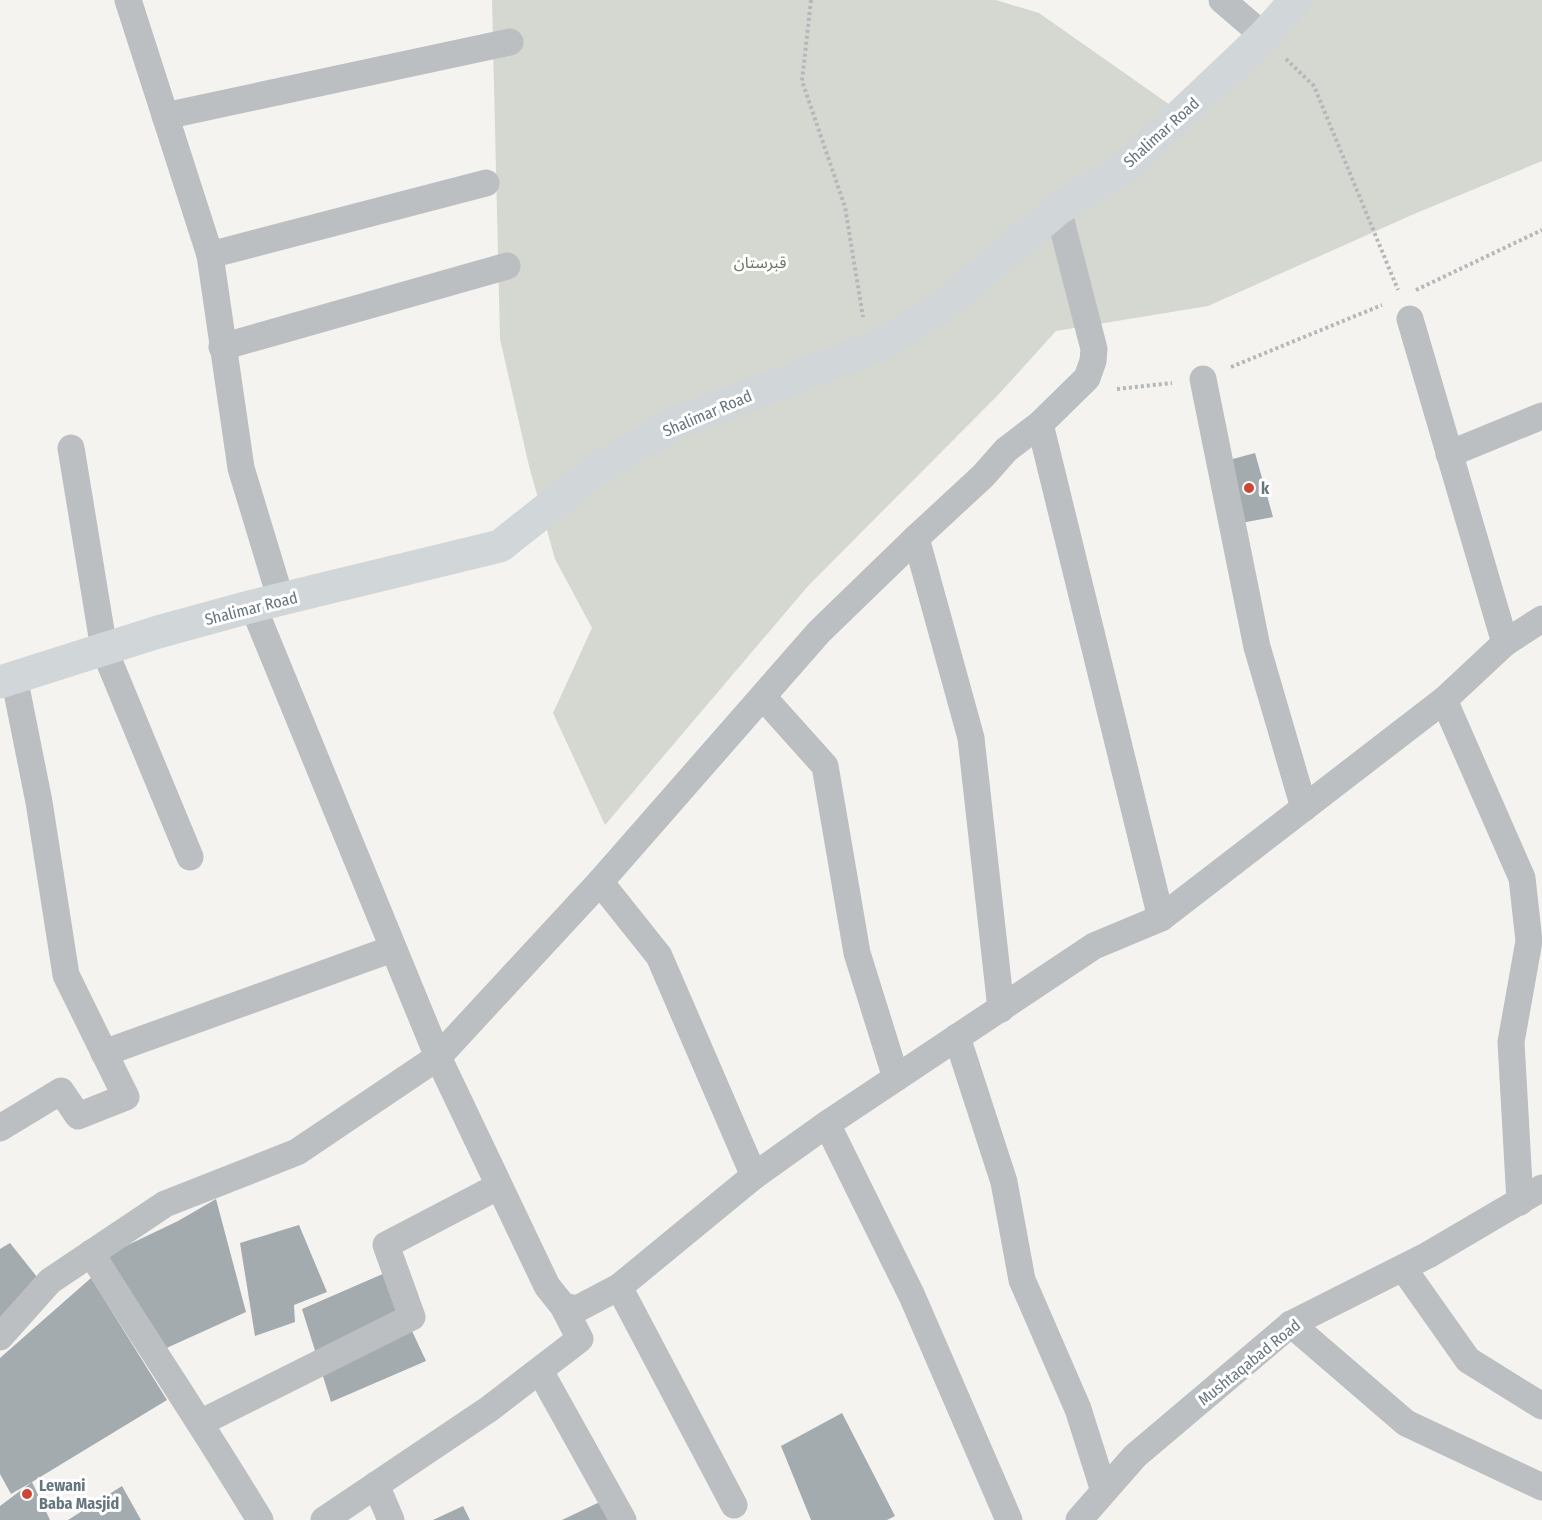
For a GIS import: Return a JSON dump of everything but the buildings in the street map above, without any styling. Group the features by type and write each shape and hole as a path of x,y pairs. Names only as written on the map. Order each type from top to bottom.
{"street":[{"path":"128,0 210,255 241,468 267,603 392,949 438,1057 547,1286 563,1306 580,1339 489,1409 324,1520"},
{"path":"1222,0 1264,36"},
{"name":"Shalimar Road","path":"7,680 104,649 267,603 500,546 596,470 674,424 878,346 941,308 1058,209 1129,164 1264,36 1296,0"},
{"path":"165,116 510,42"},
{"path":"210,255 486,183"},
{"path":"0,1337 51,1281 165,1204 297,1152 438,1057 600,882 819,632 983,476 1006,450 1040,424 1087,378 1093,361 1094,349 1058,209"},
{"path":"222,347 507,266"},
{"path":"1405,308 1506,643"},
{"path":"1203,379 1257,647 1304,808"},
{"path":"1449,454 1542,416"},
{"path":"1040,424 1161,918"},
{"path":"71,447 104,649 190,857"},
{"path":"916,538 971,738 1001,1009"},
{"path":"563,1306 577,1309 619,1287 754,1176 827,1124 1094,946 1161,918 1444,700 1506,643 1542,619"},
{"path":"0,1128 61,1091 78,1116 126,1097 66,975 39,802 7,680"},
{"path":"763,697 825,766 857,953 896,1078"},
{"path":"1444,700 1522,878 1529,941 1510,1042 1531,1195"},
{"path":"600,882 659,956 754,1176"},
{"path":"104,1053 392,949"},
{"path":"957,1037 1004,1182 1022,1280 1078,1409 1104,1491"},
{"path":"827,1124 912,1296 1010,1520"},
{"path":"200,1423 412,1317 386,1245 500,1186"},
{"name":"Mushtaqabad Road","path":"1079,1520 1135,1456 1291,1324 1403,1268 1531,1195"},
{"path":"91,1253 260,1520"},
{"path":"1403,1268 1468,1360 1542,1406"},
{"path":"619,1287 734,1505"},
{"path":"1291,1324 1406,1423 1542,1487"},
{"path":"540,1371 623,1520"},
{"path":"376,1485 391,1520"}],"path":[{"path":"811,0 802,81 845,207 868,350"},
{"path":"1264,36 1314,87 1405,308"},
{"path":"1071,394 1203,379 1405,308 1542,230"}],"green space":[{"name":"قبرستان","path":"492,0 996,0 1039,13 1173,107 1284,0 1542,0 1542,161 1414,214 1208,306 1056,331 998,395 808,586 605,825 553,713 592,628 555,559 529,466 500,339"}],"place":[{"name":"k","path":"1249,488"},
{"name":"Lewani Baba Masjid","path":"27,1494"}]}
